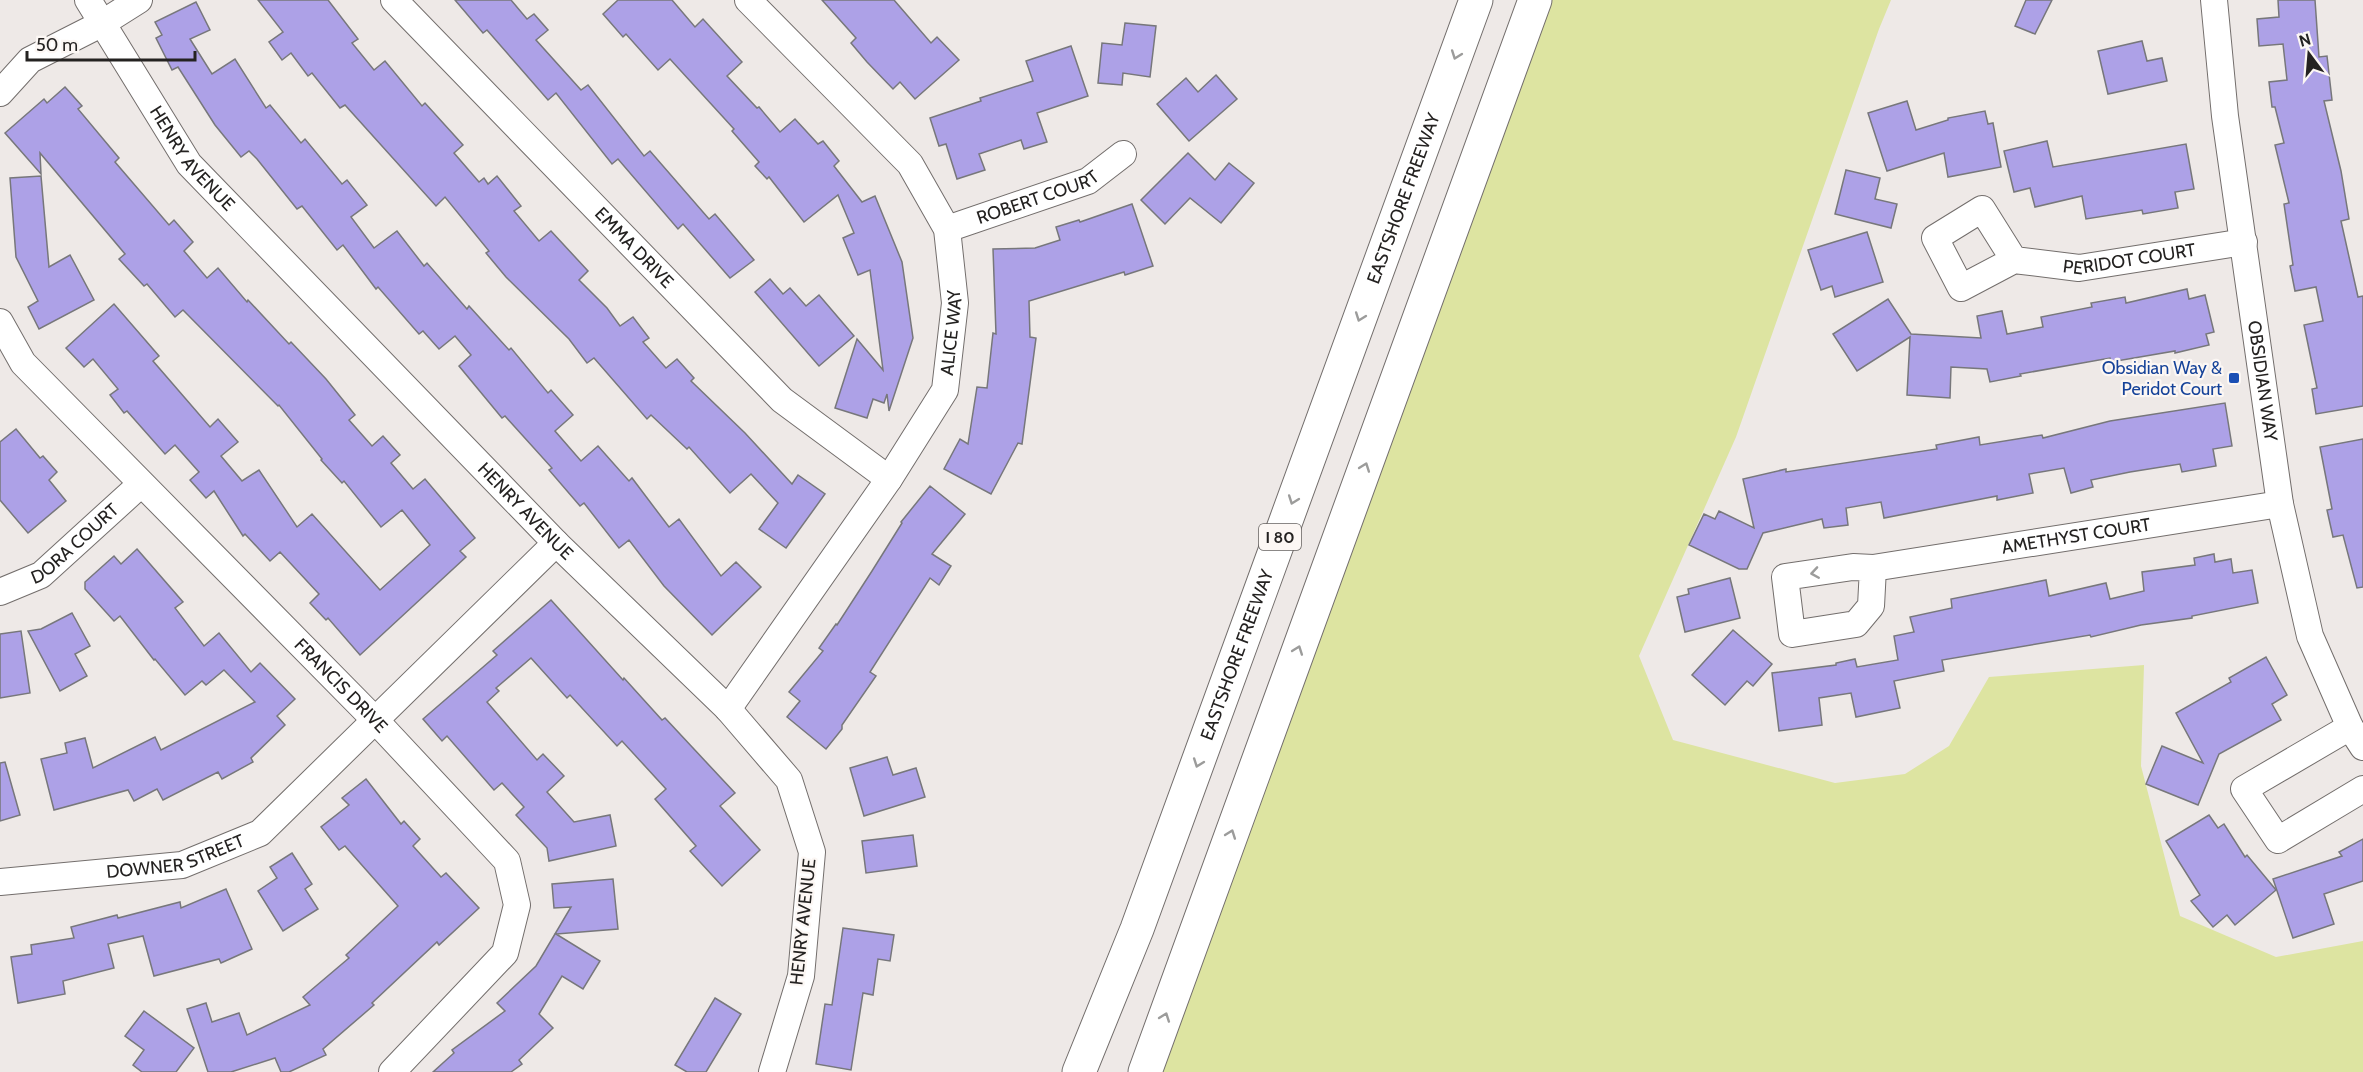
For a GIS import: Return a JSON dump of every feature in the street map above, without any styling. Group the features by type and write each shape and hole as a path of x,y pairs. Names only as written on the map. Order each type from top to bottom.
{"highway":[{"name":"EASTSHORE FREEWAY","path":"1079,1072 1137,929 1476,0"},
{"path":"1145,1072 1535,0"}],"street":[{"name":"HENRY AVENUE","path":"88,0 189,164 556,543 728,710 789,780 812,852 801,976 772,1072"},
{"path":"0,93 30,60 102,24 139,0"},
{"name":"EMMA DRIVE","path":"394,0 782,400 890,479"},
{"name":"ALICE WAY","path":"728,710 890,479 945,390 955,303 947,229 909,164 748,0"},
{"name":"OBSIDIAN WAY","path":"2214,0 2225,116 2280,504 2310,636 2356,737"},
{"name":"ROBERT COURT","path":"947,229 1088,181 1123,154"},
{"name":"PERIDOT COURT","path":"2014,260 2079,268 2244,242"},
{"name":"FRANCIS DRIVE","path":"0,322 23,363 376,721 507,861 517,905 505,953 392,1072"},
{"name":"DORA COURT","path":"0,592 41,575 141,484"},
{"name":"AMETHYST COURT","path":"1873,568 2280,504"},
{"name":"DOWNER STREET","path":"0,882 182,865 260,832 556,543"},
{"path":"2356,737 2244,789 2278,840 2363,789"}],"green space":[{"path":"1535,0 1891,0 1736,437 1639,656 1673,740 1835,783 1905,774 1949,746 1989,677 2144,665 2141,766 2180,916 2276,957 2363,941 2363,1072 1145,1072"}],"building":[{"path":"258,0 328,0 358,39 352,43 374,70 385,61 422,106 425,103 463,145 454,153 479,182 484,178 488,184 497,176 521,206 514,211 539,241 551,231 588,271 579,280 607,308 620,326 633,317 649,338 643,342 666,368 677,359 694,378 691,381 745,433 792,484 798,475 825,494 786,548 759,529 778,503 751,474 730,493 689,447 687,449 651,415 647,419 594,358 587,363 569,339 506,277 486,253 489,251 445,197 436,206 345,105 340,108 312,73 308,76 291,53 282,60 269,42 283,32"},
{"path":"455,0 511,0 527,19 534,14 548,30 536,40 581,90 588,85 644,156 650,151 709,219 715,214 754,260 730,278 683,224 678,229 618,159 612,164 556,93 548,100 487,30 483,33"},
{"path":"618,0 672,0 695,27 703,19 742,62 727,76 757,108 759,107 780,132 795,119 818,144 823,141 839,161 834,166 862,202 875,196 902,262 913,338 889,411 887,394 884,403 873,399 867,418 835,408 857,339 883,370 870,270 858,275 843,238 854,233 838,195 804,222 769,177 767,179 755,166 759,162 732,131 734,129 670,59 658,70 626,34 623,37 603,14"},
{"path":"822,0 894,0 931,43 937,37 959,60 915,99 900,82 893,89 867,62 851,43 856,38"},
{"path":"2026,0 2052,0 2035,34 2015,26"},
{"path":"2278,0 2315,0 2319,57 2327,56 2332,100 2324,101 2341,171 2349,219 2341,221 2358,297 2363,296 2363,406 2316,414 2312,389 2317,388 2304,325 2323,321 2316,287 2295,291 2290,266 2293,265 2284,204 2289,203 2275,145 2284,143 2275,107 2272,107 2269,82 2287,80 2283,44 2259,46 2257,19 2279,17"},
{"path":"196,2 210,30 190,39 212,74 235,59 266,108 270,105 301,143 305,139 342,184 347,180 367,205 351,217 374,248 397,231 424,266 427,263 467,309 469,306 509,350 511,348 548,393 551,390 573,415 555,431 581,461 598,446 629,481 632,478 669,527 679,519 721,576 736,562 761,587 712,635 664,586 629,540 619,548 584,503 580,506 549,470 552,468 505,416 502,418 459,366 471,355 455,336 439,349 423,331 419,334 378,287 376,289 343,245 337,250 302,206 297,209 249,151 241,157 215,125 178,67 172,70 156,38 162,35 155,22"},
{"path":"1125,23 1156,26 1150,77 1123,73 1122,85 1098,83 1102,43 1122,45"},
{"path":"2142,41 2147,61 2162,58 2167,81 2108,94 2098,51"},
{"path":"1071,46 1088,96 1037,113 1047,142 1024,149 1021,140 979,154 985,170 957,179 946,144 939,146 930,118 981,101 980,98 1033,81 1026,61"},
{"path":"1216,75 1237,99 1189,141 1157,104 1186,78 1198,92"},
{"path":"65,87 82,106 78,109 119,158 115,162 169,225 174,220 193,242 184,251 207,278 218,268 247,302 248,300 326,379 355,415 349,420 372,446 383,436 400,455 391,463 413,489 425,479 475,538 460,551 466,557 360,655 328,618 326,620 310,603 319,594 280,552 270,561 245,534 243,536 214,491 206,498 190,480 199,472 175,445 165,454 127,411 124,413 110,395 118,389 93,359 84,367 66,348 114,304 159,356 153,361 210,427 218,419 238,442 221,456 242,481 259,470 297,527 312,514 380,590 430,545 402,510 381,527 344,481 342,483 321,460 279,405 183,310 175,317 147,284 144,286 119,259 125,254 40,153 41,174 5,133 44,99 47,103"},
{"path":"1907,101 1916,130 1948,120 1948,118 1985,111 1988,124 1993,123 2001,167 1948,177 1944,153 1887,171 1868,113"},
{"path":"2047,141 2053,167 2186,144 2194,189 2175,192 2178,208 2143,214 2142,210 2086,219 2082,196 2035,207 2030,188 2014,192 2004,151"},
{"path":"1188,153 1215,180 1229,163 1254,183 1221,223 1190,198 1165,224 1141,200"},
{"path":"1846,170 1880,178 1875,199 1897,204 1891,228 1835,214"},
{"path":"41,176 49,267 70,255 94,300 39,329 28,307 38,301 16,257 10,178"},
{"path":"1132,204 1153,266 1125,275 1124,272 1029,301 1030,337 1036,338 1022,444 1018,443 991,494 944,469 960,439 968,444 977,387 987,388 993,333 996,334 993,249 1035,248 1060,240 1056,227 1079,220 1080,222"},
{"path":"1867,232 1883,282 1835,297 1832,286 1821,290 1808,250"},
{"path":"770,279 783,294 790,288 806,306 819,295 854,336 819,366 755,292"},
{"path":"2187,289 2189,299 2205,295 2214,332 2206,334 2209,345 2175,353 2175,351 2111,362 2110,358 2020,374 2021,376 1990,382 1987,369 1951,367 1950,398 1907,395 1910,337 1857,371 1833,334 1888,299 1911,334 1981,338 1977,316 2002,311 2007,334 2043,327 2041,317 2092,307 2091,303 2125,297 2126,303"},
{"path":"2225,403 2232,446 2213,449 2216,466 2182,472 2180,464 2130,472 2091,480 2093,487 2071,493 2064,468 2029,474 2033,493 1997,500 1997,496 1884,518 1881,502 1846,508 1848,525 1824,528 1822,519 1763,533 1747,569 1739,569 1689,545 1704,514 1715,519 1719,511 1754,528 1743,479 1786,469 1786,472 1937,449 1936,445 1979,437 1980,445 2042,435 2043,438 2110,421"},
{"path":"16,429 40,458 43,456 57,472 49,480 66,501 28,533 0,500 0,442"},
{"path":"2363,439 2363,587 2357,588 2343,535 2333,537 2327,510 2332,509 2320,447"},
{"path":"930,486 965,514 932,554 951,566 939,585 930,578 870,672 876,676 842,725 842,729 826,749 787,717 800,701 789,692 823,651 819,648 837,625 901,522"},
{"path":"137,549 183,602 175,608 204,646 219,633 251,672 260,663 295,699 277,716 285,725 251,758 253,762 222,779 218,772 163,800 157,789 134,801 128,790 54,810 41,759 67,753 65,743 85,738 93,768 155,737 161,750 255,702 224,670 206,685 202,681 185,695 120,616 114,621 85,589 85,582 114,556 121,564"},
{"path":"2214,554 2215,562 2231,559 2233,573 2252,570 2258,603 2091,637 2090,635 1942,660 1944,671 1894,681 1900,708 1856,717 1851,693 1819,698 1822,725 1779,731 1772,673 1836,665 1836,663 1855,659 1857,667 1898,660 1894,636 1914,632 1910,617 1952,608 1951,599 2046,580 2049,596 2106,583 2110,599 2144,591 2142,572 2195,565 2194,558"},
{"path":"1730,578 1740,618 1685,632 1677,597 1689,594 1688,589"},
{"path":"551,600 623,680 624,678 662,720 665,718 735,793 720,806 760,850 722,886 690,851 696,846 655,799 666,789 622,741 617,746 570,695 567,698 531,658 496,688 499,691 487,702 537,760 543,754 564,776 547,792 574,822 610,815 616,846 549,861 547,848 516,815 524,807 502,783 494,790 447,736 442,741 423,719 497,655 493,651"},
{"path":"72,613 90,646 75,654 87,676 60,691 28,631 41,629"},
{"path":"1733,630 1772,664 1753,686 1747,681 1725,705 1692,675"},
{"path":"21,631 30,693 0,698 0,634"},
{"path":"2266,657 2287,695 2272,704 2281,720 2219,754 2198,805 2146,784 2162,746 2203,763 2176,713 2231,682 2229,678"},
{"path":"887,757 893,775 916,768 925,797 864,816 850,768"},
{"path":"5,762 20,815 0,821 0,763"},
{"path":"366,779 401,824 404,821 420,839 413,846 441,877 446,873 479,908 439,945 437,942 372,1003 374,1005 323,1049 326,1055 289,1072 281,1072 275,1058 231,1072 208,1072 187,1009 206,1003 212,1022 239,1013 247,1035 310,1005 303,997 349,958 346,955 398,906 345,846 339,850 321,827 349,805 342,798"},
{"path":"2209,815 2218,828 2224,824 2245,857 2247,855 2276,890 2235,925 2227,915 2213,927 2191,901 2200,895 2166,841"},
{"path":"913,835 917,866 866,873 862,841"},
{"path":"2363,839 2363,881 2324,894 2334,924 2293,938 2273,879 2342,856 2339,852"},
{"path":"292,853 312,884 305,889 318,909 283,931 258,891 277,878 270,867"},
{"path":"613,879 618,929 556,934 600,961 583,989 562,976 539,1014 553,1028 519,1060 522,1064 511,1072 433,1072 454,1053 452,1050 505,1011 497,1003 536,966 571,907 554,908 552,884"},
{"path":"226,889 252,949 221,963 219,959 154,976 143,936 108,944 114,968 63,981 65,994 18,1003 11,957 32,954 31,945 74,938 71,927 180,902 181,908"},
{"path":"843,928 894,935 890,961 878,959 873,995 863,993 851,1070 816,1064 825,1004 832,1005"},
{"path":"715,998 741,1014 706,1072 687,1072 675,1065"},
{"path":"144,1011 194,1048 176,1072 142,1072 133,1065 144,1050 125,1036"}],"place":[{"name":"Obsidian Way & Peridot Court","path":"2234,378"}]}
